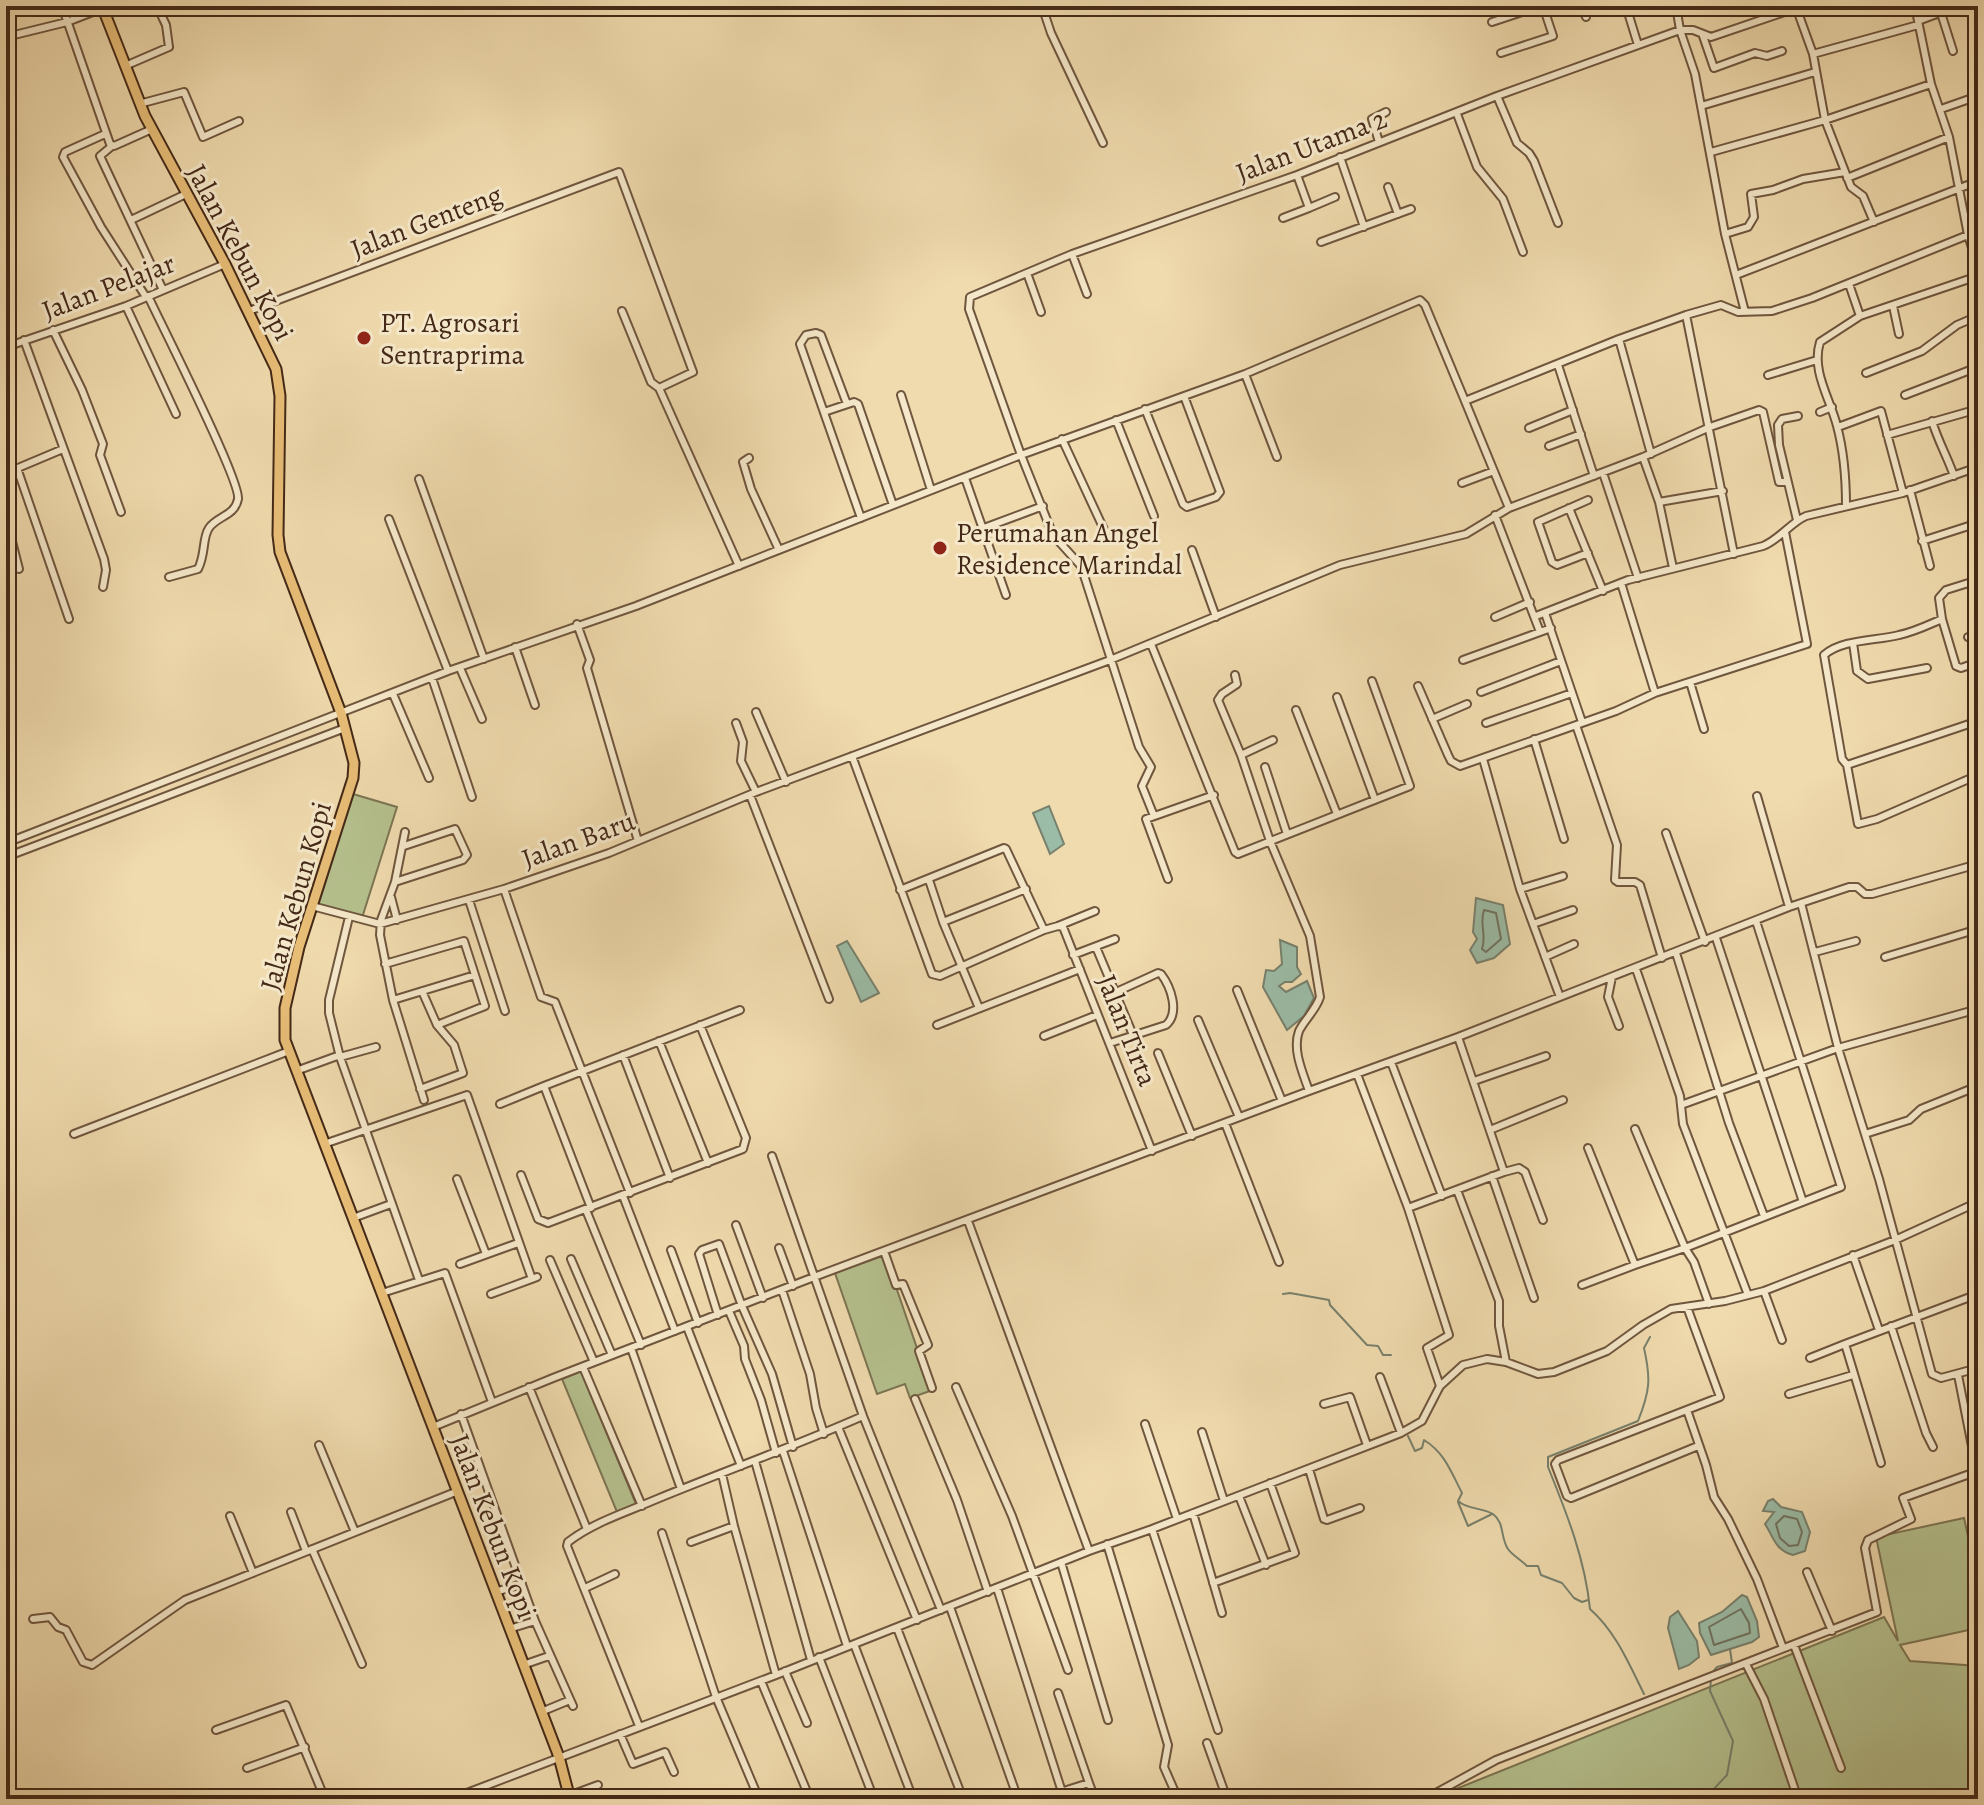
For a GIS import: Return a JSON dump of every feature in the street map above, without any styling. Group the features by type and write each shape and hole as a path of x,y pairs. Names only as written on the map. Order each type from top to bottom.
{"main road":[{"name":"Jalan Kebun Kopi","path":"103,7 139,104 225,264 276,369 280,382 280,552 341,713 354,763 353,778 311,906 285,1008 283,1030 559,1757 571,1797"}],"street":[{"path":"62,6 105,134 112,146"},
{"path":"125,66 169,47 166,25 157,6"},
{"path":"1063,6 1044,9 1051,33 1103,143"},
{"path":"1492,22 1541,6 1553,36 1501,53"},
{"path":"1581,6 1586,17"},
{"path":"1626,6 1638,45"},
{"path":"1676,6 1680,30 1695,74 1725,234 1745,312"},
{"path":"1915,6 1931,84 1949,137 1968,235 1976,251 1978,267"},
{"path":"1813,54 1918,23 1958,6"},
{"path":"6,37 67,22 103,7"},
{"path":"1680,30 1693,30 1711,37 1798,7 1813,54 1825,120 1851,187 1863,196 1874,222"},
{"path":"1941,13 1953,51"},
{"name":"Jalan Utama 2","path":"1021,455 969,309 970,297 1072,254 1297,175 1497,96 1680,30"},
{"path":"1703,36 1714,68 1755,53 1767,56 1782,51"},
{"path":"1701,106 1815,72"},
{"path":"1711,152 1825,120 1931,84"},
{"path":"139,104 184,92 203,137 239,121"},
{"path":"1497,96 1517,143 1534,161 1558,223"},
{"path":"1941,109 1978,96"},
{"path":"1379,142 1372,119 1386,112"},
{"path":"1457,114 1477,167 1503,199 1523,252"},
{"path":"152,129 112,146 100,156 163,290"},
{"path":"105,134 65,152 63,157 101,227 147,296 225,461 238,497 233,510 211,525 204,536 205,555 198,569 169,577"},
{"path":"1725,234 1748,227 1754,217 1751,194 1803,179 1846,175 1949,137"},
{"path":"1340,157 1364,227"},
{"name":"Jalan Genteng","path":"249,311 619,172 693,372 659,388"},
{"path":"1297,175 1309,208"},
{"path":"1736,275 1978,181"},
{"path":"1388,187 1398,214"},
{"path":"131,220 186,194"},
{"path":"1283,218 1335,197"},
{"path":"1321,242 1411,209"},
{"path":"1465,401 1686,315 1721,305 1745,312 1772,311 1849,284 1968,235"},
{"path":"1072,254 1087,294"},
{"name":"Jalan Pelajar","path":"6,347 126,306 225,264"},
{"path":"1027,273 1041,312"},
{"path":"1846,506 1846,477 1838,427 1819,374 1817,360 1820,342 1860,316 1978,276"},
{"path":"1849,284 1860,316"},
{"path":"6,843 448,671 636,606 1062,439 1245,374 1420,300 1425,305 1509,508"},
{"path":"126,306 176,414"},
{"path":"1893,306 1899,334"},
{"path":"622,311 651,382 659,388 739,566"},
{"path":"1686,315 1734,554"},
{"path":"1866,373 1922,351 1949,331 1978,316"},
{"path":"53,330 82,390 103,444 100,455 121,512"},
{"path":"847,404 821,335 810,333 800,344 861,518"},
{"path":"1619,339 1651,454"},
{"path":"24,340 104,559 103,587"},
{"path":"1768,375 1817,360"},
{"path":"1558,365 1594,476"},
{"path":"1905,395 1978,367"},
{"path":"1245,374 1277,457"},
{"path":"901,395 931,490"},
{"path":"1145,409 1183,504 1187,507 1199,503 1216,497 1220,492 1184,396"},
{"path":"824,412 854,402 859,407 893,505"},
{"path":"1820,412 1832,407"},
{"path":"1887,435 1978,409"},
{"path":"1529,428 1573,410"},
{"name":"Jalan Baru","path":"311,906 380,924 504,889 638,841 852,756 1110,660 1340,565 1466,534 1509,508 1651,454 1710,427 1763,410 1779,482 1787,482"},
{"path":"1838,427 1881,411 1930,566"},
{"path":"1797,520 1779,445 1778,425 1782,419 1798,416"},
{"path":"1116,420 1154,516"},
{"path":"1932,421 1939,445 1946,453 1954,476"},
{"path":"1549,446 1581,434"},
{"path":"1062,439 1107,536"},
{"path":"6,473 63,449"},
{"path":"1021,455 1056,540 1081,566 1139,747 1151,767 1142,786 1154,816"},
{"path":"1643,457 1659,502 1673,568"},
{"path":"749,458 743,462 751,489 779,550"},
{"path":"1536,616 1621,583 1773,542 1797,520 1906,492 1978,467"},
{"path":"17,468 69,619"},
{"path":"1462,483 1494,471"},
{"path":"1603,473 1638,578"},
{"path":"965,478 1006,595"},
{"path":"419,479 484,659"},
{"path":"1659,502 1723,491"},
{"path":"1588,500 1538,520 1552,562 1560,565 1588,553"},
{"path":"984,528 1043,506"},
{"path":"1569,508 1603,591"},
{"path":"1495,515 1540,632"},
{"path":"6,518 19,569"},
{"path":"389,519 448,671"},
{"path":"1922,541 1978,523"},
{"path":"1418,686 1448,755 1455,765 1460,766 1655,693 1807,644 1785,532"},
{"path":"1046,545 1056,540"},
{"path":"1192,550 1216,617"},
{"path":"1978,580 1941,593 1939,598 1957,668 1978,662"},
{"path":"1621,583 1655,693"},
{"path":"1495,617 1530,602"},
{"path":"1545,613 1617,845 1615,880 1639,883 1662,958"},
{"path":"1942,619 1896,636 1827,651 1824,657 1842,759 1847,765 1858,824 1877,819 1978,775"},
{"path":"577,624 590,660 587,668 638,841"},
{"path":"1463,660 1551,628"},
{"path":"1968,637 1978,634"},
{"path":"1853,643 1857,671 1868,679 1927,668"},
{"path":"1151,644 1236,853 1411,785 1372,681"},
{"path":"515,647 535,705"},
{"path":"1481,692 1561,661"},
{"path":"460,668 482,719"},
{"path":"1235,675 1237,684 1218,700 1241,755 1270,841 1310,936 1320,997 1299,1032 1298,1042 1298,1059 1309,1091"},
{"path":"432,678 472,797"},
{"path":"1690,682 1704,729"},
{"path":"1486,723 1572,693"},
{"path":"393,694 429,778"},
{"path":"1337,697 1375,800"},
{"path":"1432,719 1467,704"},
{"path":"1296,710 1337,814"},
{"path":"756,712 786,782"},
{"path":"1847,765 1978,721"},
{"path":"736,723 743,742 741,761 829,999"},
{"path":"6,857 345,728"},
{"path":"1534,739 1564,839"},
{"path":"1241,755 1273,740"},
{"path":"852,756 932,974 940,976 1095,911"},
{"path":"1483,759 1520,889 1560,997"},
{"path":"1265,767 1287,834"},
{"path":"1168,879 1146,821 1214,795"},
{"path":"1757,796 1789,907"},
{"path":"395,882 463,860 467,855 455,829 404,846"},
{"path":"405,832 395,882 380,924 393,1000 424,1100"},
{"path":"1666,833 1705,942"},
{"path":"900,890 1004,848 1044,930"},
{"path":"433,1427 814,1277 1458,1037 1789,907 1852,887 1872,894 1978,864"},
{"path":"1520,889 1563,876"},
{"path":"929,880 979,1008"},
{"path":"504,889 541,997 555,1002 583,1070 675,1331"},
{"path":"943,922 1026,889"},
{"path":"390,894 397,920"},
{"path":"469,900 505,1011"},
{"path":"1801,903 1838,1048 1932,1374 1941,1378 1978,1368"},
{"path":"1533,924 1573,910"},
{"path":"349,917 329,1000 329,1013 364,1130 419,1280"},
{"path":"1582,1285 1841,1186 1756,921"},
{"name":"Jalan Tirta","path":"1060,926 1152,1151"},
{"path":"1885,957 1978,929"},
{"path":"1716,938 1803,1202"},
{"path":"1073,955 1115,939"},
{"path":"385,964 461,940 465,944 485,1006 437,1025"},
{"path":"1815,952 1856,941"},
{"path":"1545,957 1574,944"},
{"path":"1096,947 1133,1035"},
{"path":"1676,953 1764,1216"},
{"path":"937,1025 1080,969"},
{"path":"1636,969 1672,1070 1683,1124 1748,1295"},
{"path":"1110,1043 1171,1023 1173,1004 1165,980 1158,973 1114,993"},
{"path":"393,1000 475,975"},
{"path":"1612,977 1608,997 1619,1026"},
{"path":"1237,990 1282,1101"},
{"path":"420,1089 463,1073 454,1045 437,1025 422,991"},
{"path":"1681,1105 1838,1048 1978,1009"},
{"path":"500,1104 740,1010"},
{"path":"1044,1036 1097,1015"},
{"path":"1198,1020 1239,1117"},
{"path":"521,1175 538,1219 543,1223 589,1209 743,1149 746,1138 700,1025"},
{"path":"1458,1037 1504,1172"},
{"path":"659,1041 708,1163"},
{"path":"296,1071 376,1047"},
{"path":"74,1134 289,1051"},
{"path":"1158,1053 1192,1136"},
{"path":"623,1055 670,1178"},
{"path":"1474,1081 1546,1056"},
{"path":"1391,1062 1442,1196"},
{"path":"1357,1074 1408,1208 1449,1335 1427,1348 1440,1386"},
{"path":"544,1086 641,1345"},
{"path":"1865,1134 1909,1120 1921,1109 1978,1086"},
{"path":"324,1144 467,1095 518,1243 535,1278 491,1294"},
{"path":"1490,1130 1563,1100"},
{"path":"1225,1123 1279,1262"},
{"path":"1635,1129 1685,1248 1694,1262 1709,1304"},
{"path":"1588,1148 1635,1265"},
{"path":"772,1156 863,1416 941,1610"},
{"path":"1408,1208 1519,1168 1525,1172 1543,1220"},
{"path":"1492,1176 1534,1298"},
{"path":"1978,1178 1978,1185"},
{"path":"457,1179 486,1254"},
{"path":"1457,1190 1499,1301 1499,1326 1506,1362"},
{"path":"451,1799 1401,1433 1422,1421 1440,1386 1463,1365 1485,1359 1506,1362 1538,1374 1554,1372 1607,1351 1659,1314 1671,1309 1764,1291 1895,1240 1978,1202"},
{"path":"353,1218 391,1204"},
{"path":"968,1221 1089,1551"},
{"path":"736,1225 763,1298"},
{"path":"460,1264 518,1243"},
{"path":"718,1315 699,1252 719,1244 772,1374 793,1447"},
{"path":"779,1248 793,1286"},
{"path":"671,1250 698,1323"},
{"path":"884,1251 896,1285 903,1284 928,1345 919,1351 932,1388"},
{"path":"1853,1255 1879,1330"},
{"path":"571,1259 612,1355"},
{"path":"550,1260 594,1362"},
{"path":"382,1293 446,1273 492,1402"},
{"path":"782,1290 810,1374 824,1434"},
{"path":"1764,1291 1782,1340"},
{"path":"1810,1358 1978,1294"},
{"path":"1687,1307 1720,1397 1558,1460 1555,1464 1567,1496 1571,1498 1698,1446"},
{"path":"729,1311 850,1645 913,1799"},
{"path":"1891,1326 1933,1447"},
{"path":"687,1327 741,1466"},
{"path":"1845,1344 1881,1463"},
{"path":"631,1348 681,1489"},
{"path":"583,1367 642,1506"},
{"path":"1789,1394 1853,1375"},
{"path":"1425,1799 1496,1760 1604,1720 1707,1676 1832,1631 1878,1610 1866,1543 1868,1540 1911,1519 1903,1498 1978,1473 1958,1375"},
{"path":"1380,1377 1401,1433"},
{"path":"529,1387 587,1529"},
{"path":"956,1387 1012,1516 1068,1670"},
{"path":"1324,1404 1350,1397 1367,1445"},
{"path":"915,1399 957,1500 988,1592"},
{"path":"1687,1410 1714,1497 1757,1579 1783,1648"},
{"path":"461,1414 535,1621 571,1703 541,1712"},
{"path":"639,1726 567,1544 587,1529 863,1416"},
{"path":"1968,1427 1978,1423"},
{"path":"1145,1424 1177,1519"},
{"path":"838,1427 917,1620"},
{"path":"1202,1432 1224,1501"},
{"path":"319,1445 355,1532"},
{"path":"755,1461 815,1659 874,1799"},
{"path":"1309,1469 1324,1519 1360,1508"},
{"path":"722,1474 776,1675"},
{"path":"1213,1583 1295,1553 1270,1483"},
{"path":"33,1619 50,1617 58,1627 66,1630 83,1662 92,1665 185,1600 458,1491"},
{"path":"1239,1496 1266,1565"},
{"path":"291,1512 362,1664"},
{"path":"1193,1513 1222,1613"},
{"path":"230,1516 253,1573"},
{"path":"691,1542 734,1526"},
{"path":"1152,1529 1218,1730"},
{"path":"662,1533 716,1697 759,1799"},
{"path":"1107,1544 1168,1745 1164,1767 1178,1799"},
{"path":"1061,1562 1108,1720"},
{"path":"1807,1572 1832,1631"},
{"path":"585,1588 615,1574"},
{"path":"495,1592 522,1584"},
{"path":"997,1588 1062,1792"},
{"path":"950,1607 1018,1799"},
{"path":"509,1629 535,1621"},
{"path":"897,1628 963,1799"},
{"path":"1794,1645 1841,1768"},
{"path":"523,1665 549,1656"},
{"path":"1746,1664 1764,1699 1798,1799"},
{"path":"785,1671 807,1723"},
{"path":"761,1681 810,1799"},
{"path":"1058,1693 1095,1799"},
{"path":"216,1730 286,1705 325,1799"},
{"path":"620,1734 633,1764 665,1752 674,1772"},
{"path":"1207,1743 1227,1799"},
{"path":"247,1768 305,1747"},
{"path":"1038,1799 1089,1783"},
{"path":"571,1797 598,1785"}],"shaded area":[{"path":"353,794 397,807 362,918 318,904"},
{"path":"885,1255 930,1386 930,1391 910,1398 905,1384 877,1394 835,1273"},
{"path":"581,1371 636,1504 617,1512 562,1379"},
{"path":"1964,1518 1978,1581 1978,1628 1900,1645 1910,1661 1978,1666 1978,1799 1431,1799 1884,1617 1898,1641 1876,1537"}],"water":[{"path":"1049,806 1064,844 1050,854 1033,813"},
{"path":"1476,898 1503,905 1510,944 1494,958 1477,963 1470,950 1477,939 1473,932"},
{"path":"1280,940 1297,947 1297,967 1301,974 1292,982 1279,986 1286,992 1307,981 1314,998 1304,1016 1287,1030 1263,987 1266,970 1274,971 1282,964"},
{"path":"847,941 879,993 861,1002 837,946"},
{"path":"1773,1499 1781,1507 1802,1512 1810,1532 1805,1551 1793,1555 1776,1543 1765,1524 1774,1512 1763,1511 1768,1501"},
{"path":"1742,1595 1747,1597 1757,1621 1759,1637 1711,1655 1700,1633 1699,1623 1722,1612"},
{"path":"1678,1611 1697,1641 1699,1657 1679,1669 1668,1628 1670,1617"}],"waterway":[{"path":"1283,1294 1329,1300 1330,1305 1367,1345 1378,1346 1383,1355 1391,1355"},
{"path":"1644,1694 1615,1638 1590,1609 1580,1554 1548,1467 1548,1457 1638,1421 1647,1393 1648,1368 1644,1348 1650,1337"},
{"path":"1408,1436 1415,1451 1422,1448 1424,1440 1442,1457 1462,1493 1458,1501 1497,1518 1512,1553 1527,1566 1538,1566 1541,1575 1562,1583 1574,1598 1582,1602 1588,1600"},
{"path":"1458,1502 1468,1526 1492,1514"},
{"path":"1712,1673 1717,1667 1732,1663 1730,1649"},
{"path":"1709,1799 1709,1794 1727,1775 1733,1741 1710,1691 1711,1679"}],"place":[{"name":"PT. Agrosari Sentraprima","path":"364,338"},
{"name":"Perumahan Angel Residence Marindal","path":"940,548"}]}
